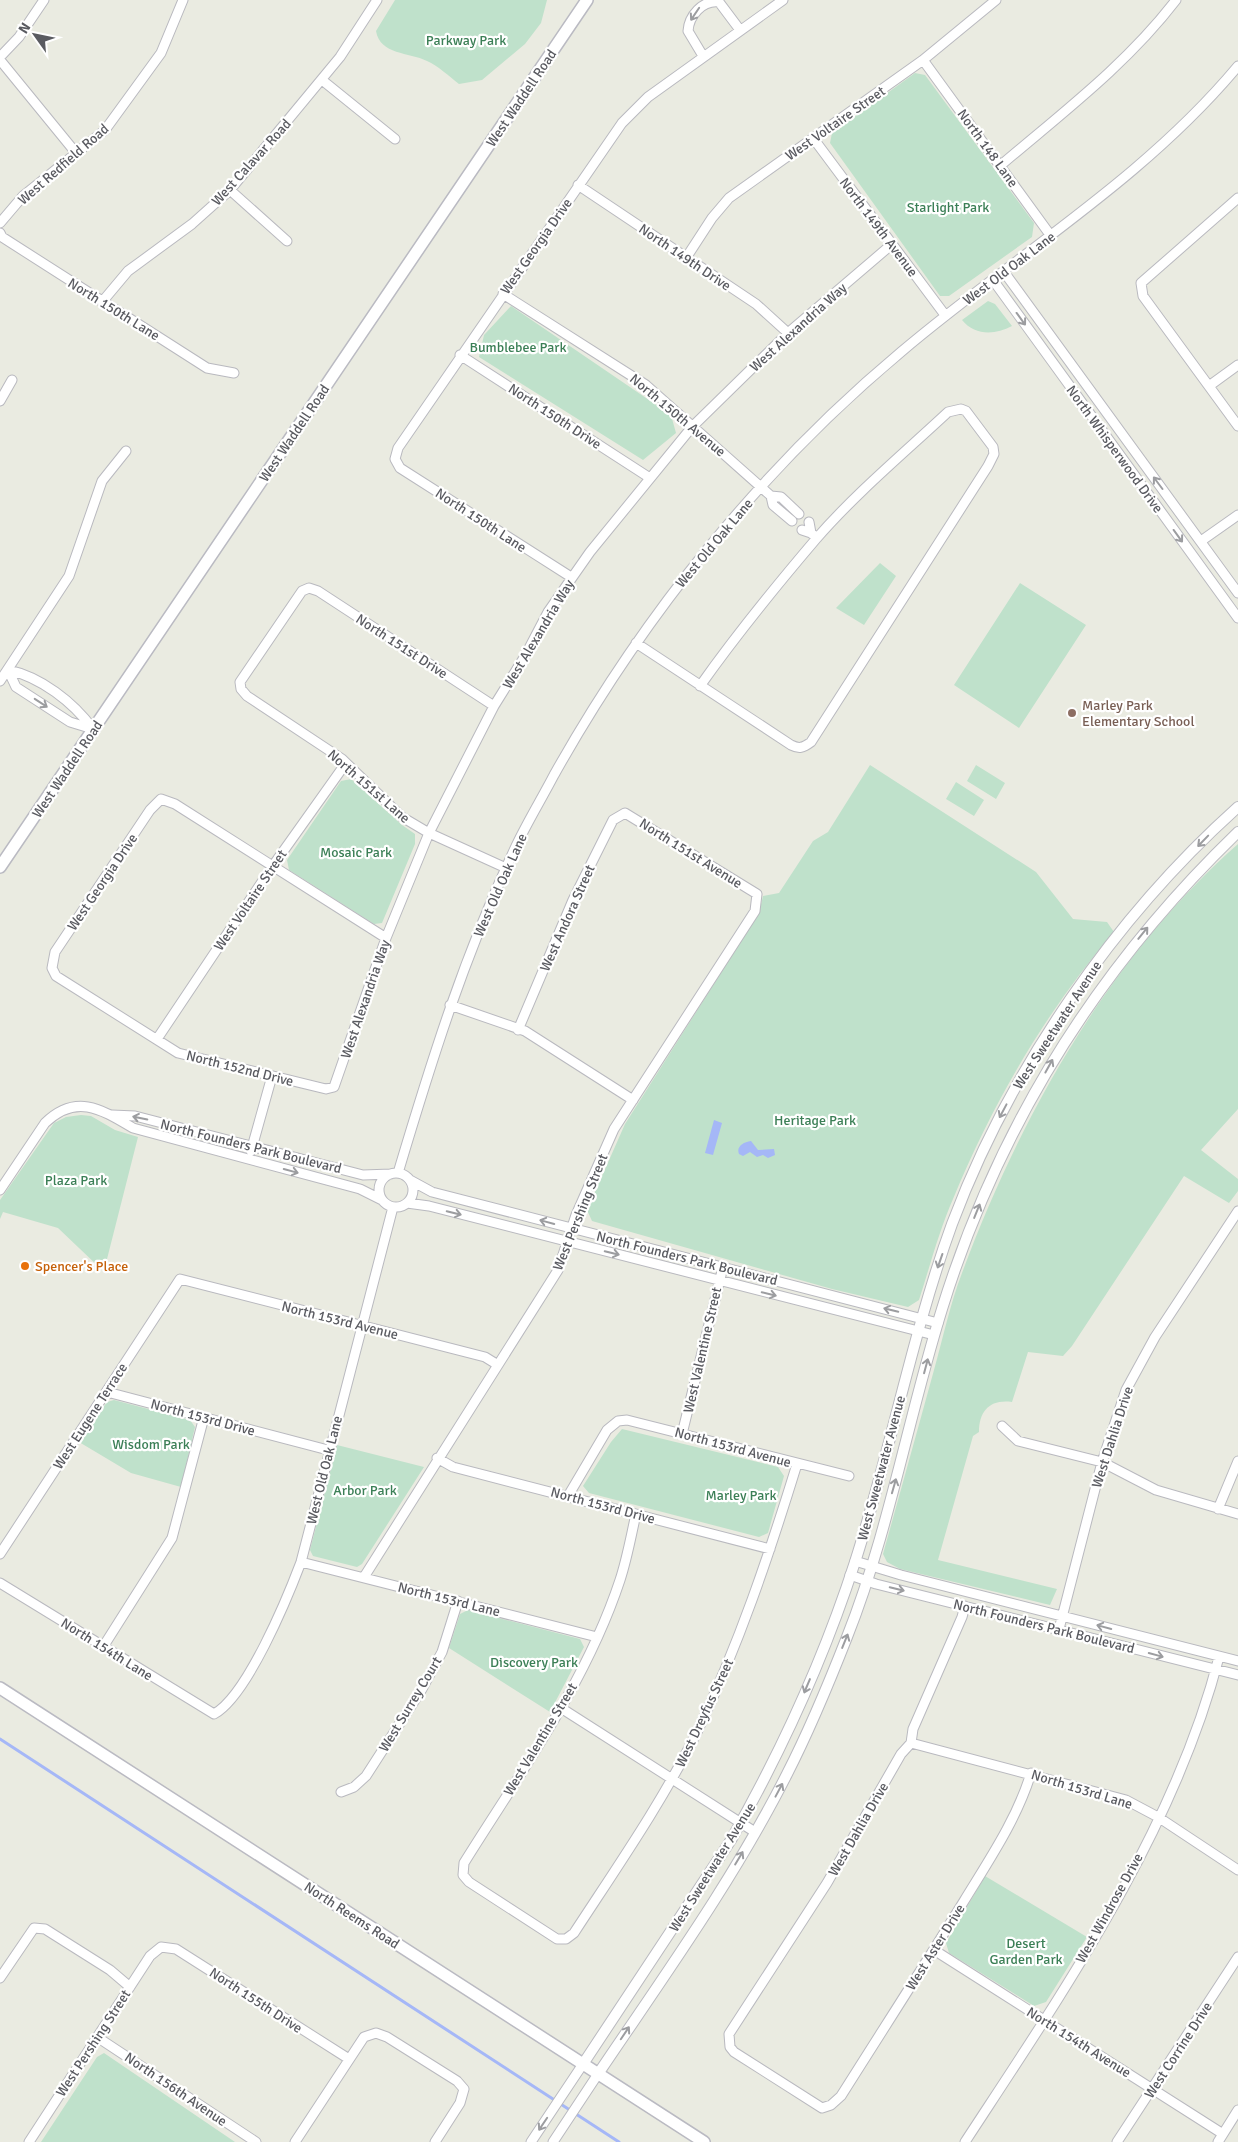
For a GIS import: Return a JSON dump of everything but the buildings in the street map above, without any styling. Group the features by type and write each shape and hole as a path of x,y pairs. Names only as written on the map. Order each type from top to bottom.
{"main road":[{"name":"West Waddell Road","path":"0,867 587,0"},
{"name":"North Reems Road","path":"0,1688 704,2142"}],"street":[{"path":"44,0 19,37 0,58 76,153"},
{"name":"West Redfield Road","path":"0,222 23,196 105,130 161,53 183,0"},
{"name":"West Calavar Road","path":"102,302 128,271 192,224 230,190 322,80 362,26 377,0"},
{"name":"West Georgia Drive","path":"394,459 398,448 502,294 622,123 648,98 703,56 783,0"},
{"name":"West Voltaire Street","path":"686,258 712,218 729,198 923,60 996,0"},
{"path":"1001,165 1094,88 1142,40 1176,0"},
{"path":"703,56 688,31 690,20 704,2 720,2 740,30"},
{"name":"North 148 Lane","path":"923,60 1051,236"},
{"name":"West Old Oak Lane","path":"395,1174 450,1005 519,840 586,720 636,643 687,574 762,487 864,384 945,315 1109,192 1155,151 1219,88 1238,66"},
{"path":"322,80 394,139"},
{"name":"North 149th Avenue","path":"813,138 945,315"},
{"name":"North 149th Drive","path":"578,185 756,304 788,333"},
{"path":"230,190 287,241"},
{"path":"1238,198 1141,283 1143,296 1238,426"},
{"name":"North 150th Lane","path":"0,233 2,238 207,368 234,373"},
{"name":"West Alexandria Way","path":"334,1087 386,938 429,833 494,706 525,656 548,612 571,577 693,425 788,333 891,245"},
{"name":"North Whisperwood Drive","path":"1004,272 1238,593"},
{"name":"North Whisperwood Drive","path":"993,280 1238,618"},
{"name":"North 150th Avenue","path":"502,294 646,385 772,496"},
{"name":"North 150th Drive","path":"460,356 650,478"},
{"path":"1209,386 1238,365"},
{"path":"0,400 12,380"},
{"path":"636,643 700,686 790,745 804,748 811,742 991,460 994,447 966,411 961,409 948,412 814,536 700,686"},
{"path":"0,681 69,576 102,481 126,450"},
{"name":"North 150th Lane","path":"394,459 400,468 571,577"},
{"path":"772,496 780,497 796,511 789,519 773,505 772,496"},
{"path":"1201,541 1238,515"},
{"path":"809,522 814,536"},
{"path":"802,530 814,536"},
{"name":"North 151st Drive","path":"309,588 318,590 494,706"},
{"name":"North 151st Lane","path":"309,588 302,591 240,682 241,689 247,696 346,763 402,817 429,833 506,868"},
{"path":"8,670 25,673 78,708 93,729"},
{"path":"8,670 16,687 70,722 93,729"},
{"name":"West Voltaire Street","path":"157,1039 272,867 346,763"},
{"name":"West Georgia Drive","path":"52,968 55,952 150,810 161,799 175,804 272,867"},
{"name":"West Sweetwater Avenue","path":"531,2142 701,1888 741,1823 803,1695 855,1561 918,1330 953,1223 991,1135 1035,1055 1085,979 1134,915 1181,863 1238,807"},
{"name":"North 151st Avenue","path":"625,813 757,894"},
{"name":"West Andora Street","path":"518,1030 573,900 613,820 625,813"},
{"name":"West Sweetwater Avenue","path":"553,2142 714,1900 789,1771 820,1704 867,1582 934,1335 956,1264 982,1199 1010,1139 1051,1062 1099,989 1177,894 1238,832"},
{"path":"272,867 386,938"},
{"name":"West Pershing Street","path":"364,1577 437,1458 558,1270 569,1242 576,1215 606,1147 633,1100 755,911 757,894"},
{"name":"North 152nd Drive","path":"52,968 56,976 178,1053 326,1089 334,1087"},
{"path":"450,1005 525,1031 633,1100"},
{"path":"249,1159 272,1076"},
{"name":"North Founders Park Boulevard","path":"0,1190 45,1123 54,1114 69,1107 80,1105 112,1115 133,1128 360,1189 382,1200"},
{"name":"North Founders Park Boulevard","path":"112,1115 135,1116 363,1175 395,1174"},
{"path":"395,1174 410,1180 412,1195 407,1203 393,1207 382,1200 380,1185 395,1174"},
{"name":"North Founders Park Boulevard","path":"410,1180 432,1192 938,1323"},
{"name":"North Founders Park Boulevard","path":"407,1203 429,1206 934,1335"},
{"name":"West Old Oak Lane","path":"214,1714 225,1708 260,1652 285,1605 301,1562 328,1450 393,1207"},
{"name":"West Dahlia Drive","path":"1059,1629 1102,1462 1126,1390 1155,1337 1238,1211"},
{"name":"West Valentine Street","path":"682,1434 723,1267"},
{"name":"North 153rd Avenue","path":"180,1279 485,1357 498,1365"},
{"name":"West Eugene Terrace","path":"0,1554 180,1279"},
{"name":"North 153rd Drive","path":"107,1392 328,1450"},
{"path":"103,1647 172,1538 204,1417"},
{"name":"North 153rd Avenue","path":"568,1496 607,1430 618,1421 627,1420 849,1476"},
{"path":"1002,1426 1018,1441 1102,1462 1156,1490 1238,1514"},
{"name":"North 153rd Drive","path":"437,1458 453,1467 770,1549"},
{"path":"1218,1509 1238,1461"},
{"name":"West Dreyfus Street","path":"566,1939 574,1934 672,1779 723,1676 750,1609 797,1464"},
{"name":"West Valentine Street","path":"566,1939 557,1940 469,1882 463,1875 464,1863 561,1708 597,1637 620,1580 636,1514"},
{"name":"North Founders Park Boulevard","path":"855,1561 871,1567 1238,1661"},
{"name":"North 153rd Lane","path":"301,1562 597,1637"},
{"name":"North Founders Park Boulevard","path":"850,1575 867,1582 1238,1675"},
{"name":"North 154th Lane","path":"0,1583 214,1714"},
{"name":"West Surrey Court","path":"341,1792 354,1787 366,1776 422,1689 442,1652 458,1601"},
{"name":"West Dahlia Drive","path":"822,2108 734,2052 728,2040 729,2034 827,1883 901,1754 911,1742 914,1729 962,1617 964,1606"},
{"name":"West Windrose Drive","path":"965,2142 1044,2020 1115,1904 1158,1817 1190,1746 1219,1657"},
{"path":"561,1708 755,1832"},
{"name":"North 153rd Lane","path":"911,1742 1111,1795 1158,1817 1238,1870"},
{"name":"West Aster Drive","path":"822,2108 831,2105 841,2096 934,1950 1009,1825 1024,1795 1031,1773"},
{"path":"0,1978 34,1928 45,1929 110,1970 130,1987"},
{"name":"West Pershing Street","path":"29,2142 150,1956 161,1947"},
{"name":"North 155th Drive","path":"161,1947 176,1949 349,2059"},
{"name":"North 154th Avenue","path":"934,1950 1153,2089 1220,2138"},
{"name":"West Corrine Drive","path":"1117,2142 1238,1957"},
{"path":"295,2142 364,2037 376,2033 387,2037 456,2081 464,2089 460,2103 435,2142"},
{"name":"North 156th Avenue","path":"97,2037 256,2142"},
{"path":"1220,2138 1238,2110"}],"green space":[{"name":"Parkway Park","path":"395,0 547,0 541,23 525,44 482,80 459,84 431,63 396,52 383,45 376,31"},
{"name":"Starlight Park","path":"915,73 925,75 1034,223 1032,237 949,296 940,296 830,143 832,133"},
{"path":"988,301 995,304 1012,326 999,331 986,332 973,329 962,320"},
{"name":"Bumblebee Park","path":"511,306 671,415 676,433 643,460 479,357 484,335"},
{"path":"880,563 896,576 864,625 836,608"},
{"path":"1020,583 1086,625 1019,728 954,685"},
{"name":"Heritage Park","path":"870,765 1036,872 1073,919 1107,922 1114,932 1089,962 1044,1026 985,1127 948,1211 919,1300 908,1307 832,1289 592,1221 587,1210 625,1124 759,913 763,896 779,893 813,841 828,832"},
{"path":"976,765 1005,783 996,799 967,781"},
{"name":"Mosaic Park","path":"351,779 402,825 415,834 415,844 382,923 374,924 289,870 287,860 341,781"},
{"path":"956,782 984,800 974,816 946,799"},
{"path":"1238,844 1238,1109 1201,1150 1238,1179 1238,1191 1229,1203 1184,1176 1072,1346 1063,1356 1028,1352 1012,1402 998,1402 987,1408 981,1418 979,1432 973,1436 938,1560 1057,1589 1050,1605 900,1569 887,1562 883,1554 954,1297 986,1214 1012,1155 1074,1041 1110,987 1149,936 1192,888"},
{"name":"Plaza Park","path":"91,1116 115,1130 138,1137 107,1259 100,1268 58,1228 3,1212 0,1219 0,1200 54,1123 66,1117"},
{"name":"Wisdom Park","path":"114,1400 190,1420 195,1427 181,1487 131,1473 79,1442 107,1402"},
{"name":"Marley Park","path":"622,1429 778,1467 784,1476 768,1533 759,1537 589,1493 583,1486 611,1442"},
{"name":"Arbor Park","path":"337,1445 424,1467 362,1564 357,1567 313,1556 310,1550"},
{"name":"Discovery Park","path":"468,1610 580,1639 584,1647 550,1712 449,1648 460,1614"},
{"name":"Desert Garden Park","path":"985,1876 1087,1937 1046,2002 1034,2006 949,1953 946,1943"},
{"path":"104,2053 235,2142 41,2142 97,2057"}],"water":[{"path":"714,1120 722,1123 713,1155 705,1153"},
{"path":"751,1141 758,1150 774,1149 775,1155 768,1158 763,1155 757,1157 750,1152 743,1156 739,1154 738,1149 741,1145"}],"waterway":[{"path":"0,1739 619,2142"}],"place":[{"name":"Marley Park Elementary School","path":"1072,713"},
{"name":"Spencer's Place","path":"25,1266"}]}
